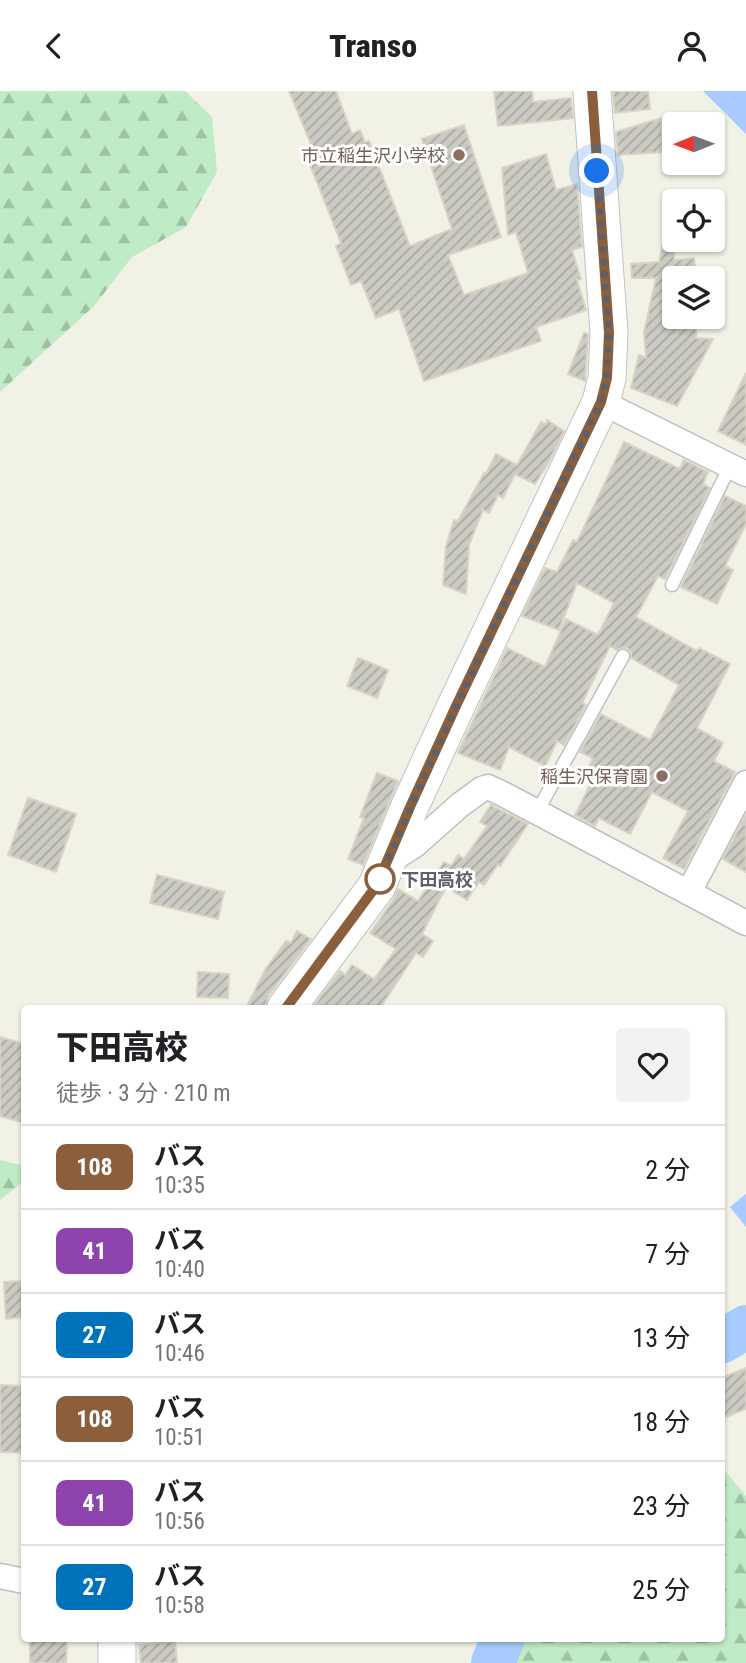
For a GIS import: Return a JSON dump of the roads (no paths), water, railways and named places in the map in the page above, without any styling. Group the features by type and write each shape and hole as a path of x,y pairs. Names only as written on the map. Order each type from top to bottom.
{"main road":[{"path":"288,1005 377,885 456,706 601,402 607,378 609,333 592,91"},
{"path":"117,1642 117,1663"}],"street":[{"path":"601,402 738,470"},
{"path":"689,893 746,783"},
{"path":"387,863 415,845 460,805 488,787 746,923"},
{"path":"0,1576 21,1580"}],"lane":[{"path":"672,585 738,470"},
{"path":"537,812 622,656"}],"water":[{"path":"703,91 746,91 746,134 725,112"},
{"path":"746,1194 746,1227 730,1207"}],"waterway":[{"path":"725,1340 746,1327"},
{"path":"493,1663 501,1642"}],"place":[{"name":"市立稲生沢小学校","path":"459,155"},
{"name":"稲生沢保育園","path":"662,776"},
{"name":"下田高校","path":"380,879"}]}
